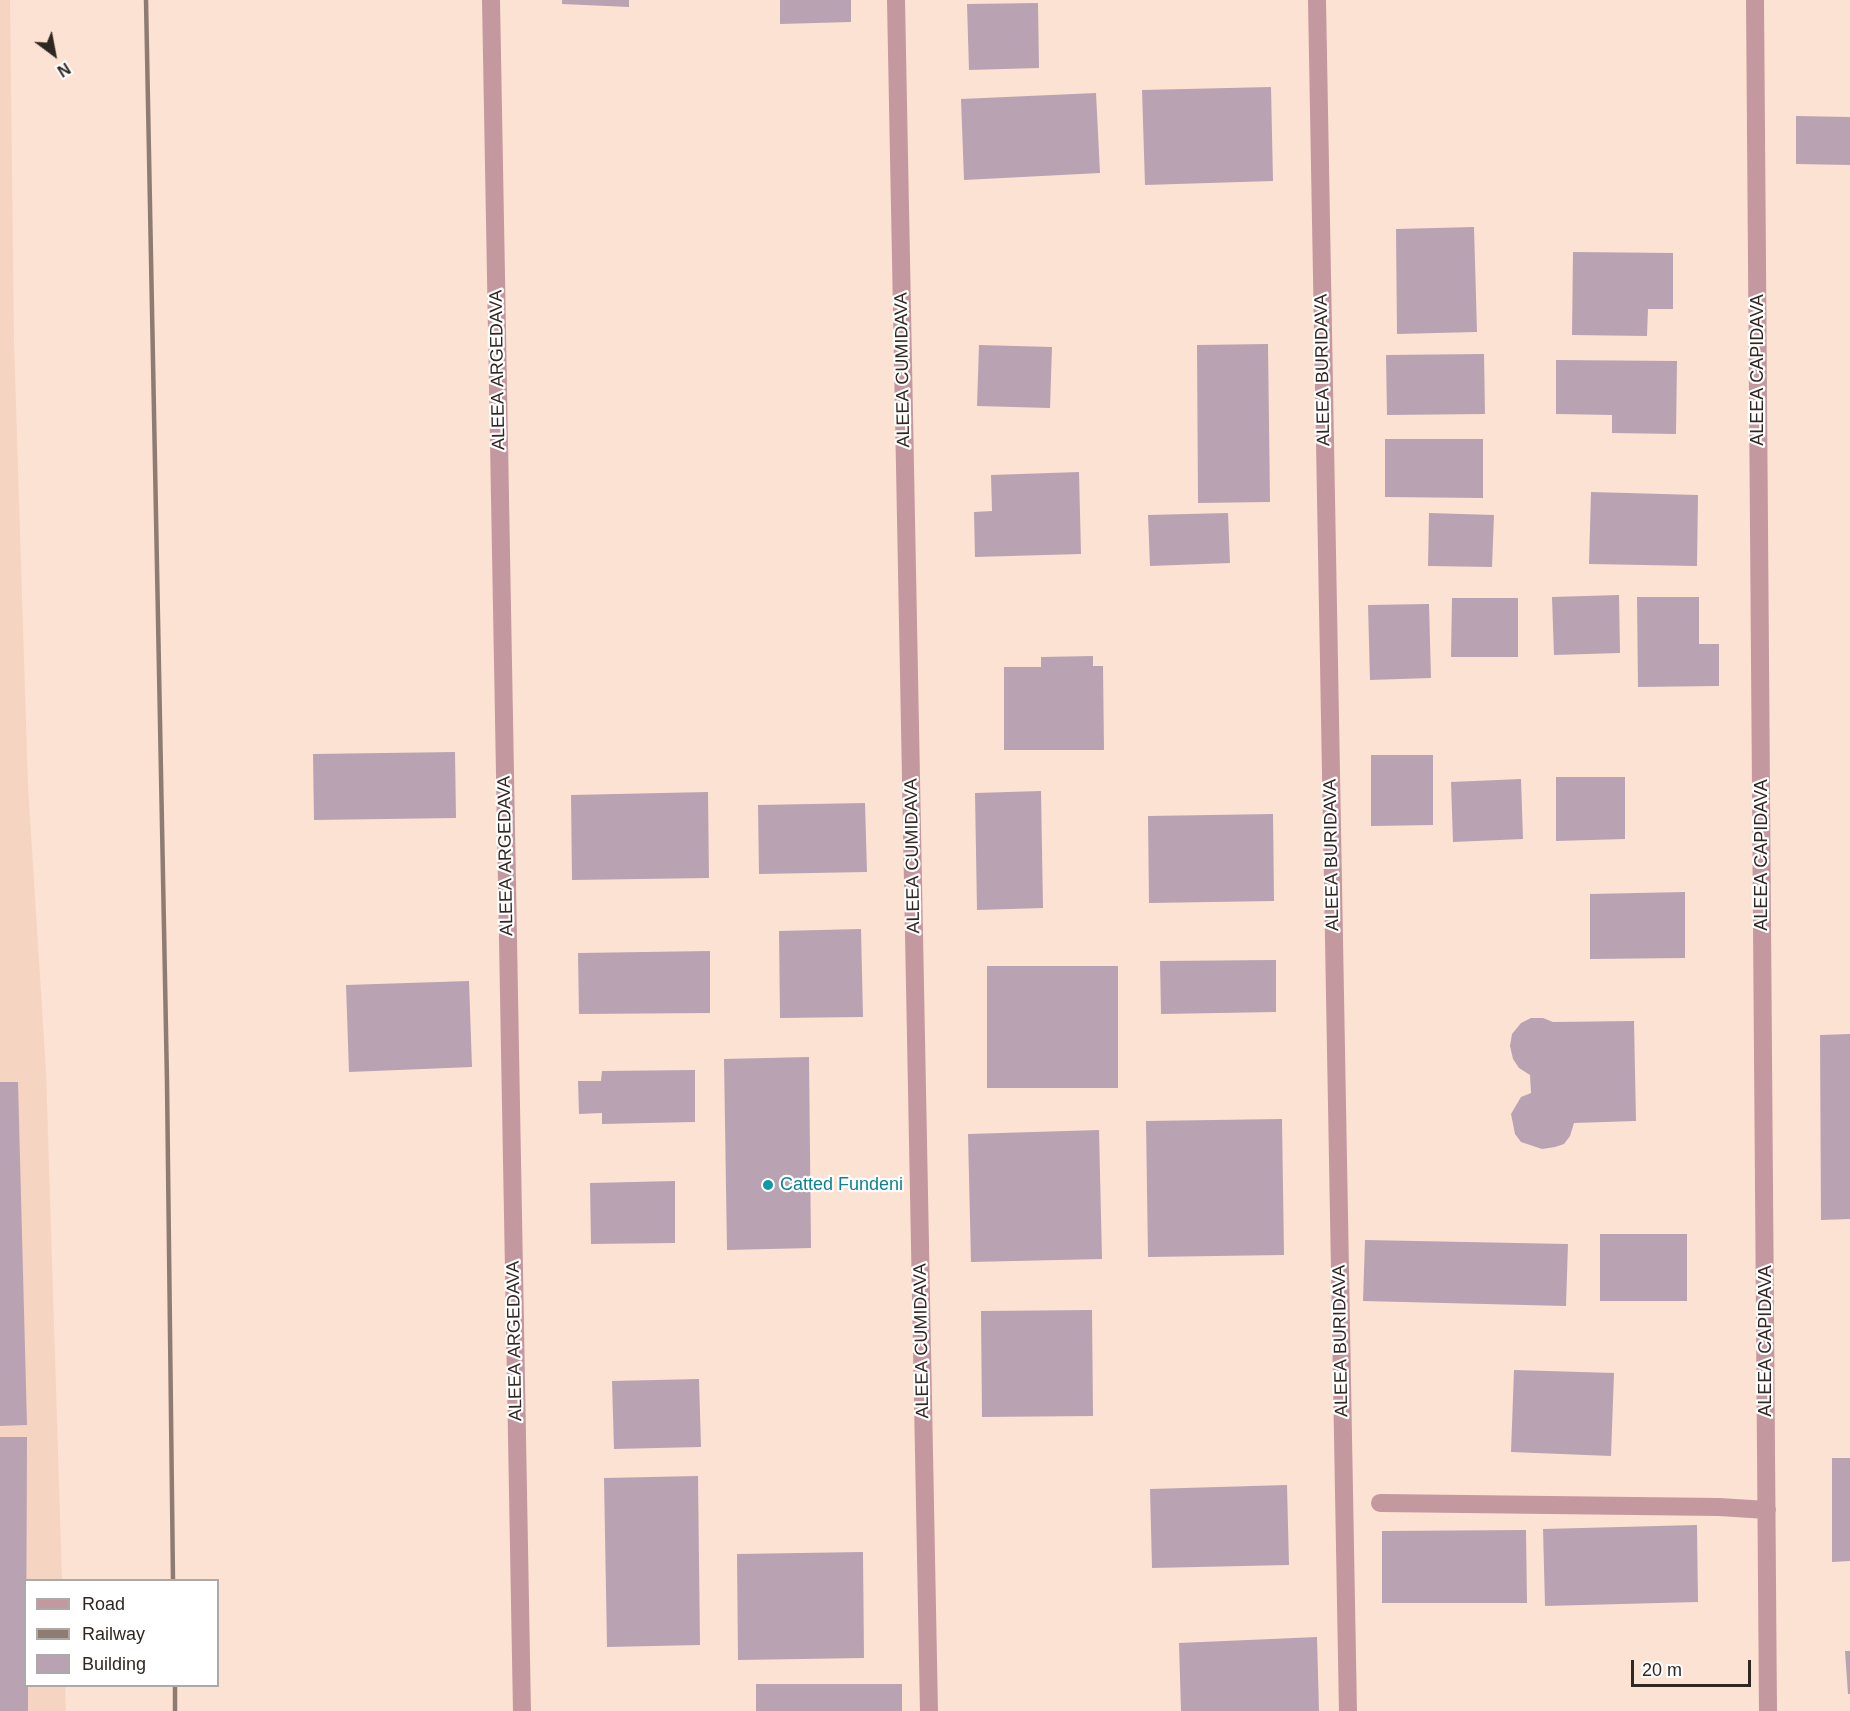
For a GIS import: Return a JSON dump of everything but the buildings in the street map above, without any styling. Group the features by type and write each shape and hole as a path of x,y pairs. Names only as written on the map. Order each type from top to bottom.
{"street":[{"name":"ALEEA ARGEDAVA","path":"491,0 522,1711"},
{"name":"ALEEA CUMIDAVA","path":"896,0 929,1711"},
{"name":"ALEEA BURIDAVA","path":"1317,0 1348,1711"},
{"name":"ALEEA CAPIDAVA","path":"1755,0 1768,1711"},
{"path":"1380,1503 1719,1507 1767,1510"}],"shaded area":[{"path":"0,0 10,0 14,343 28,786 46,1072 62,1579 24,1579 24,1687 65,1687 66,1711 0,1711"}],"railway":[{"path":"146,0 167,1082 173,1579"},
{"path":"175,1687 175,1711"}],"place":[{"name":"Catted Fundeni","path":"768,1185"}]}
